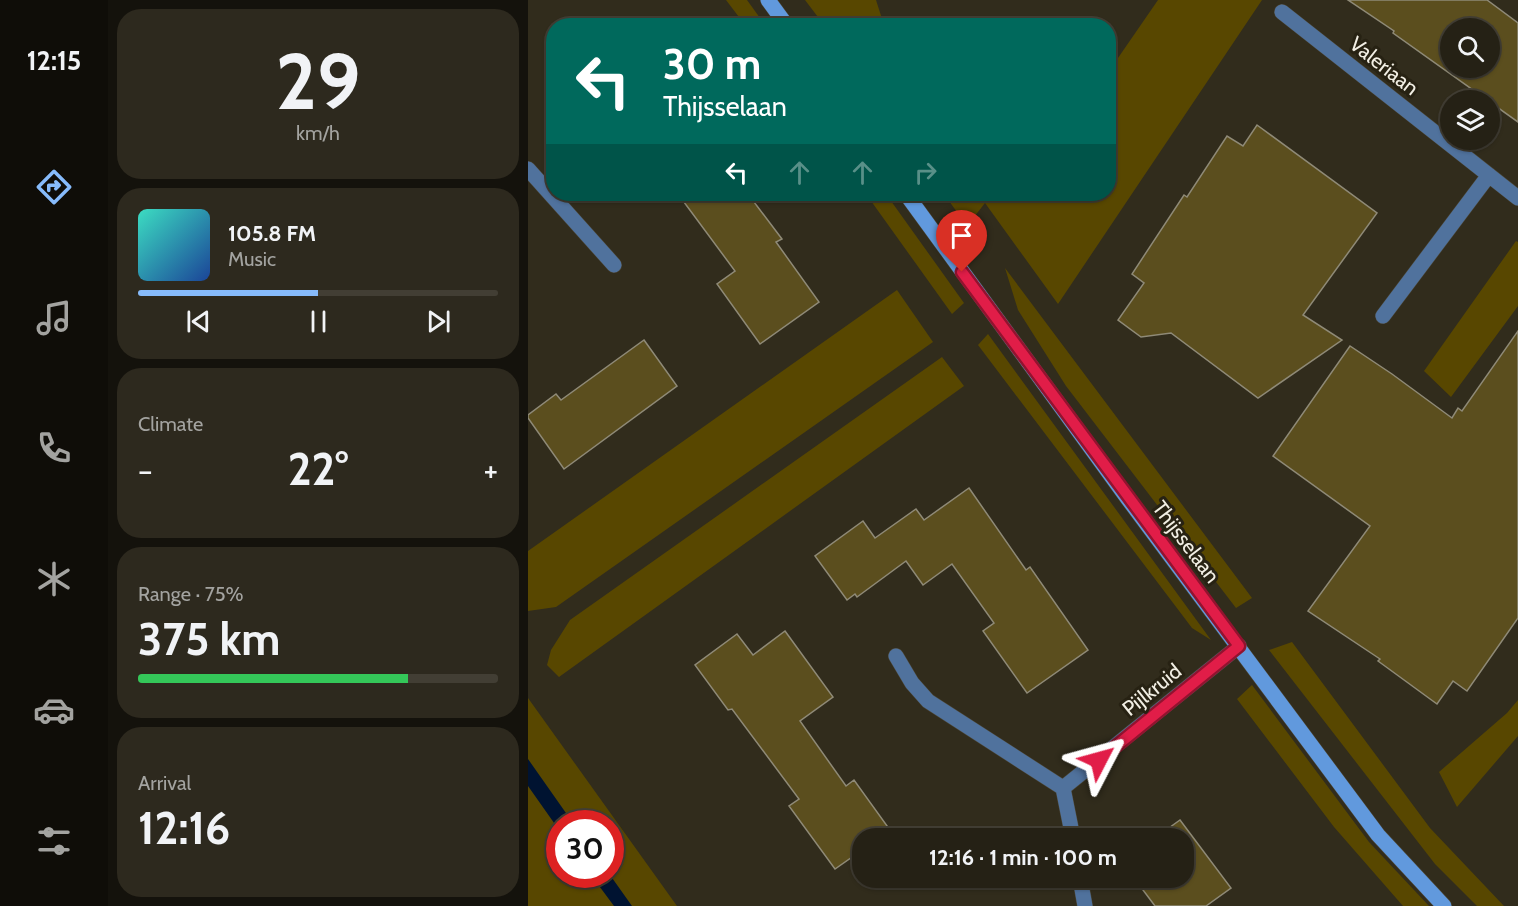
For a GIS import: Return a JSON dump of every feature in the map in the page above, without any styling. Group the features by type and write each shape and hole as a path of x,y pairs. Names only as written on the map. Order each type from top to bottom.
{"street":[{"path":"768,0 781,18"},
{"name":"Valeriaan","path":"1282,12 1518,198"},
{"path":"528,169 546,189"},
{"path":"1383,316 1489,175"},
{"path":"557,201 614,265"},
{"name":"Thijsselaan","path":"911,201 1059,405 1378,835 1444,906"},
{"name":"Pijlkruid","path":"1063,788 1239,646"},
{"path":"896,656 912,683 928,701 1063,788 1071,828"},
{"path":"1082,888 1085,906"}],"shaded area":[{"path":"726,0 747,0 760,18 740,18"},
{"path":"805,0 876,0 882,18 819,18"},
{"path":"1158,0 1262,0 1058,304 985,203 967,226 949,201 1116,201 1116,61"},
{"path":"871,201 891,201 964,303 952,314"},
{"path":"1516,241 1518,242 1518,306 1451,397 1424,371"},
{"path":"1005,268 1252,598 1236,608 1066,386 1018,310"},
{"path":"897,290 933,342 556,607 528,611 528,551"},
{"path":"988,334 1211,640 1192,628 978,345"},
{"path":"942,357 964,386 559,677 547,665 551,650 570,620"},
{"path":"1292,642 1430,828 1504,906 1477,906 1435,864 1269,650"},
{"path":"1252,685 1369,842 1429,906 1403,906 1334,827 1237,699"},
{"path":"528,698 608,810 546,810 546,888 624,888 624,832 677,906 528,906"},
{"path":"1518,700 1518,736 1457,807 1439,772 1507,713"}],"water":[{"path":"528,759 564,810 546,812 528,786"},
{"path":"601,888 619,888 632,906 614,906"}],"building":[{"path":"1348,0 1487,0 1518,23 1518,122 1500,109 1500,90 1473,90 1456,78 1500,78 1500,18 1440,18 1440,66 1393,33 1394,31"},
{"path":"1257,125 1377,213 1303,315 1342,340 1258,398 1171,333 1141,337 1118,320 1144,283 1132,274 1184,195 1187,197 1227,136 1243,146"},
{"path":"683,201 753,201 782,239 776,242 819,302 760,344 717,284 735,271"},
{"path":"1518,331 1518,618 1467,691 1453,681 1437,704 1378,661 1380,659 1308,611 1370,526 1273,456 1350,346 1452,418 1458,408 1462,411"},
{"path":"644,340 677,386 564,469 528,415 556,394 561,400"},
{"path":"969,488 1026,570 1030,567 1088,650 1027,693 983,631 994,623 952,564 923,585 906,561 857,597 855,594 847,600 815,556 863,521 875,538 916,509 924,520"},
{"path":"785,631 833,697 800,721 846,786 854,780 889,828 852,828 852,857 835,869 789,806 799,799 732,709 728,710 695,665 737,634 753,655"},
{"path":"1180,820 1186,828 1169,828"},
{"path":"1194,839 1231,888 1206,906 1155,906 1142,888 1194,888"}],"route":[{"path":"962,272 1239,646 1099,760"}]}
